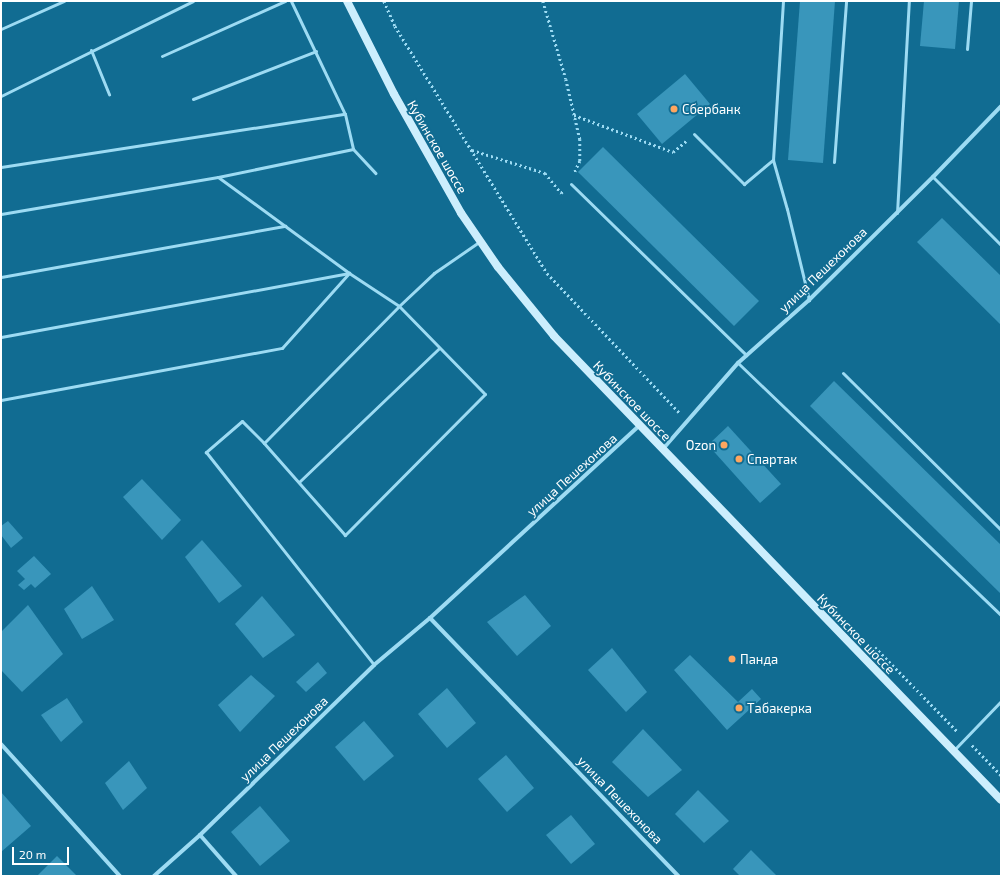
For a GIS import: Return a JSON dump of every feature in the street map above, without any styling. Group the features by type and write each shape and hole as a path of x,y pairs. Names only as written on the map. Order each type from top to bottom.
{"main road":[{"name":"Кубинское шоссе","path":"347,1 394,94 442,181 498,267 554,336 662,450 1001,800"}],"street":[{"name":"улица Пешехонова","path":"662,450 738,363 809,300 1001,106"},
{"name":"улица Пешехонова","path":"154,876 200,835 374,665 430,618 639,426"},
{"name":"улица Пешехонова","path":"430,618 678,876"},
{"path":"1,744 120,876"},
{"path":"200,835 236,876"}],"lane":[{"path":"1,29 64,1"},
{"path":"1,96 91,50 193,1"},
{"path":"162,56 286,1"},
{"path":"291,1 345,114 353,148 375,173"},
{"path":"783,1 773,160 787,209 809,300"},
{"path":"834,162 846,1"},
{"path":"896,213 909,1"},
{"path":"967,49 971,1"},
{"path":"91,50 109,94"},
{"path":"193,99 316,51"},
{"path":"1,167 345,114"},
{"path":"694,134 744,184 773,160"},
{"path":"1,214 218,178 353,148"},
{"path":"932,177 1001,245"},
{"path":"218,178 399,306 485,394 345,535 264,443 242,421 206,452 374,665"},
{"path":"570,184 746,355"},
{"path":"1,277 285,226"},
{"path":"264,443 399,306 434,274 480,241"},
{"path":"1,337 349,272"},
{"path":"1,400 282,348 349,272"},
{"path":"299,482 439,348"},
{"path":"738,363 1001,615"},
{"path":"843,373 1001,530"},
{"path":"953,751 1001,701"}],"path":[{"path":"384,1 395,26 547,273 687,421"},
{"path":"471,150 545,173 561,193 570,184 580,161 580,139 566,79 543,1"},
{"path":"574,114 673,152 694,134"}],"building":[{"path":"800,1 835,1 823,163 788,160"},
{"path":"924,1 959,1 955,49 920,46"},
{"name":"Сбербанк","path":"685,74 710,104 662,144 637,114"},
{"path":"603,147 759,301 734,326 578,172"},
{"path":"942,218 1001,276 1001,325 917,242"},
{"path":"834,381 1001,545 1001,594 810,406"},
{"name":"Спартак","path":"728,426 781,484 760,503 708,445"},
{"path":"142,479 181,520 162,540 123,497"},
{"path":"8,521 23,538 11,548 1,535 1,526"},
{"path":"202,540 242,586 219,603 185,557"},
{"path":"34,556 51,574 35,588 31,584 24,590 18,585 25,579 17,571"},
{"path":"92,586 114,620 82,639 64,609"},
{"path":"525,595 551,626 517,656 487,622"},
{"path":"262,596 295,635 263,658 235,624"},
{"path":"28,605 63,654 22,692 1,670 1,632"},
{"path":"612,648 647,692 626,712 588,670"},
{"path":"690,655 738,702 752,689 761,699 727,730 674,670"},
{"path":"318,662 327,673 306,692 296,682"},
{"path":"251,675 275,696 240,732 218,705"},
{"path":"447,688 476,723 447,748 418,714"},
{"path":"67,698 83,722 61,742 41,715"},
{"path":"364,721 394,756 364,781 335,747"},
{"path":"643,729 682,770 648,797 612,762"},
{"path":"506,755 534,788 507,812 478,779"},
{"path":"129,761 147,788 123,810 105,783"},
{"path":"698,790 729,821 704,843 675,814"},
{"path":"1,792 31,826 1,852"},
{"path":"260,806 290,841 260,866 231,832"},
{"path":"571,815 595,844 571,864 546,835"},
{"path":"751,850 777,876 740,876 733,869"},
{"path":"57,856 77,876 37,876"}],"place":[{"name":"Сбербанк","path":"674,109"},
{"name":"Ozon","path":"724,445"},
{"name":"Спартак","path":"739,459"},
{"name":"Панда","path":"732,659"},
{"name":"Табакерка","path":"739,708"}]}
